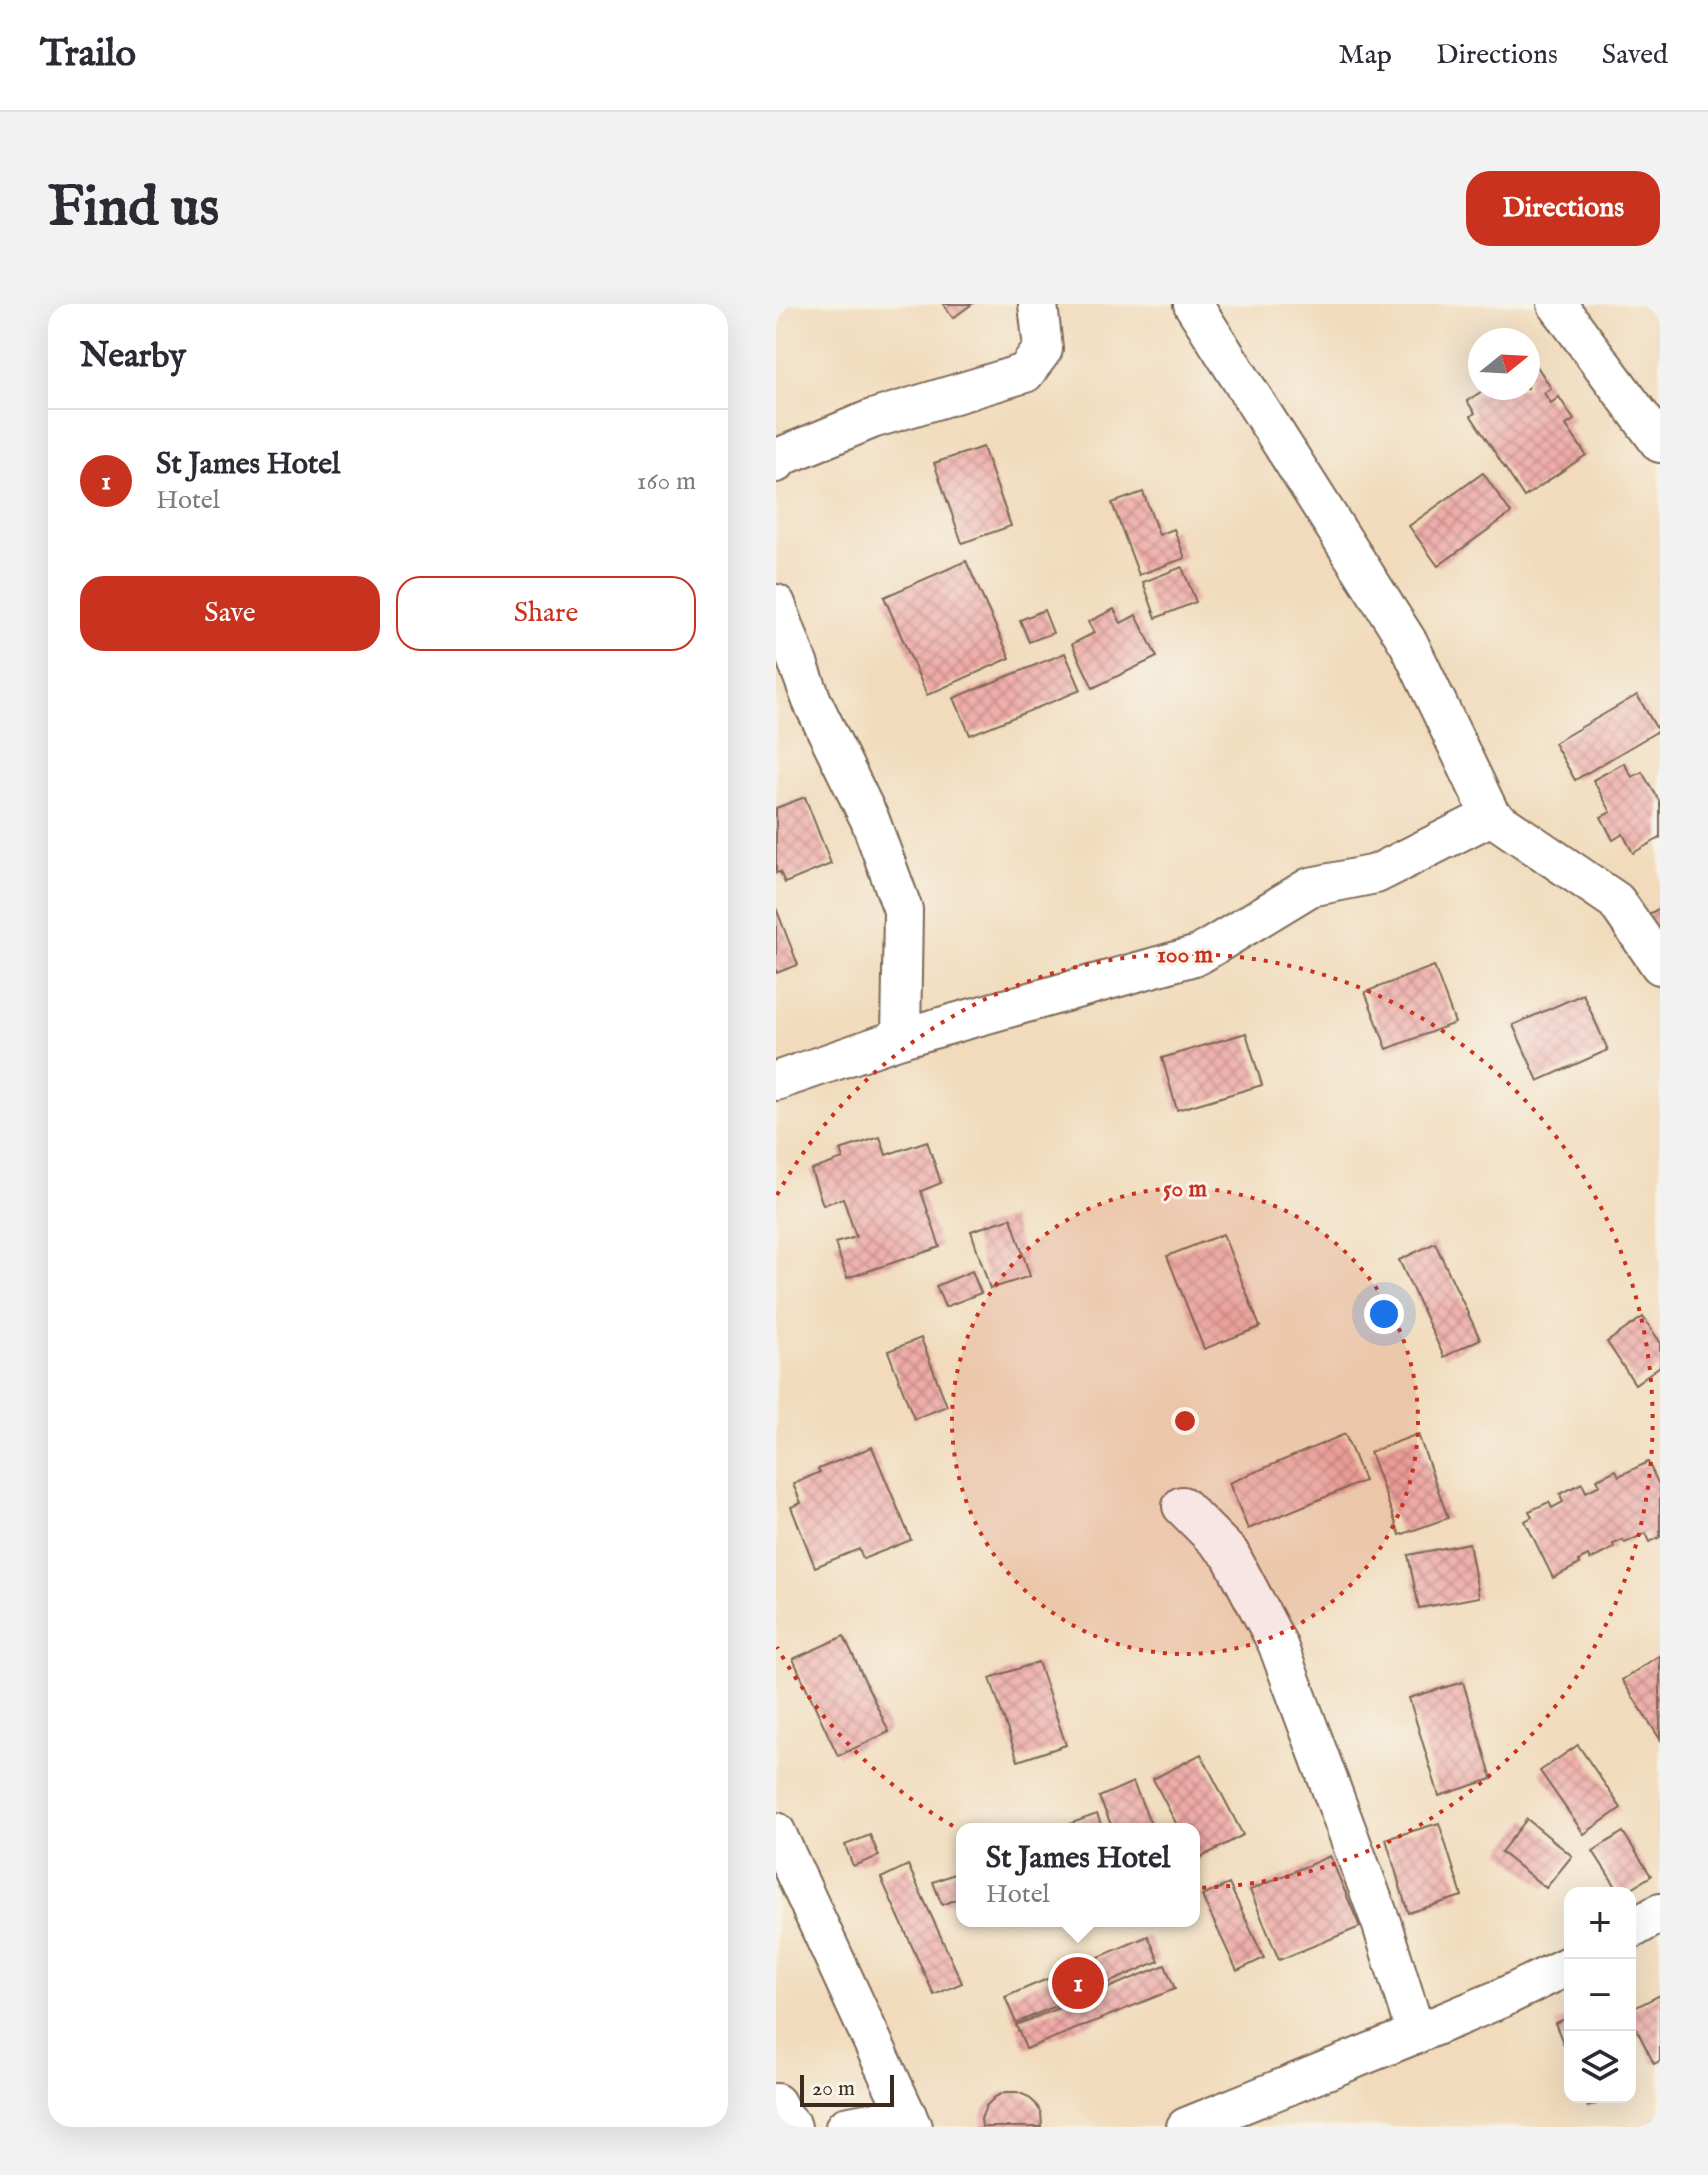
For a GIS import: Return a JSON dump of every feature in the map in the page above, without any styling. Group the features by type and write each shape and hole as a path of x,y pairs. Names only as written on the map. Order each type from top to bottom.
{"street":[{"path":"776,463 780,457 872,419 1025,373 1043,349 1038,304"},
{"path":"1193,304 1409,644 1491,816 1616,901 1660,965"},
{"path":"1557,304 1660,443"},
{"path":"776,604 812,701 870,820 903,910 901,1038"},
{"path":"776,1081 901,1038 1198,955 1310,887 1376,874 1491,816"},
{"path":"1182,1506 1230,1554 1277,1643 1382,1925 1416,2034"},
{"path":"776,1832 787,1880 909,2121 845,2127"},
{"path":"1636,1927 1660,1913"},
{"path":"1186,2127 1502,1998 1564,1968"},
{"path":"776,2103 792,2127"}],"building":[{"path":"943,304 972,304 953,318"},
{"path":"1540,371 1551,388 1544,393 1551,403 1559,397 1574,420 1566,425 1586,455 1524,497 1471,416 1475,413 1467,401 1540,400"},
{"path":"983,447 1011,526 962,543 934,463"},
{"path":"1483,473 1511,513 1438,566 1409,526"},
{"path":"1143,492 1159,535 1174,529 1185,558 1139,575 1112,503"},
{"path":"966,561 1010,658 927,695 884,597"},
{"path":"1182,567 1196,602 1156,618 1143,582"},
{"path":"1114,609 1121,623 1136,615 1157,657 1093,688 1072,644 1094,633 1088,622"},
{"path":"1044,610 1053,633 1029,642 1020,620"},
{"path":"1065,653 1081,690 970,735 954,698"},
{"path":"1637,695 1658,731 1575,780 1554,743"},
{"path":"1624,763 1632,777 1642,772 1660,802 1660,838 1633,853 1623,834 1613,840 1601,817 1611,812 1593,780"},
{"path":"805,797 831,864 785,883 780,872 776,873 776,808"},
{"path":"776,908 798,965 776,973"},
{"path":"1660,908 1660,932 1645,916"},
{"path":"1434,966 1455,1023 1387,1049 1365,992"},
{"path":"1583,994 1608,1050 1538,1081 1513,1025"},
{"path":"1246,1033 1262,1085 1177,1110 1162,1058"},
{"path":"880,1137 886,1155 927,1141 941,1183 921,1191 940,1247 847,1278 835,1243 856,1237 843,1198 823,1205 811,1170 843,1159 840,1150"},
{"path":"1011,1218 1030,1276 990,1289 971,1231"},
{"path":"1223,1234 1260,1327 1204,1349 1167,1256"},
{"path":"1435,1243 1480,1339 1444,1357 1399,1260"},
{"path":"972,1271 981,1293 945,1307 936,1286"},
{"path":"1643,1317 1660,1342 1660,1366 1635,1384 1607,1342"},
{"path":"921,1338 947,1406 914,1419 888,1351"},
{"path":"1345,1434 1364,1481 1248,1529 1229,1483"},
{"path":"1418,1434 1448,1518 1400,1535 1370,1452"},
{"path":"872,1447 911,1540 863,1559 859,1549 815,1567 791,1507 801,1503 793,1484 820,1472 818,1469"},
{"path":"1648,1462 1660,1487 1660,1537 1650,1542 1646,1533 1625,1543 1623,1540 1590,1560 1588,1556 1578,1561 1580,1564 1553,1578 1525,1521 1532,1517 1529,1511 1549,1502 1552,1508 1563,1502 1560,1494 1582,1483 1586,1492 1600,1485 1597,1479 1616,1470 1619,1476"},
{"path":"1469,1543 1479,1597 1419,1608 1408,1555"},
{"path":"844,1636 889,1732 838,1756 793,1659"},
{"path":"1660,1655 1660,1739 1622,1680"},
{"path":"1038,1662 1066,1745 1018,1761 990,1678"},
{"path":"1463,1682 1492,1779 1439,1796 1409,1698"},
{"path":"1578,1745 1621,1808 1584,1834 1540,1771"},
{"path":"1201,1754 1243,1835 1200,1858 1200,1823 1176,1823 1153,1779"},
{"path":"1133,1782 1150,1823 1110,1823 1099,1797"},
{"path":"1097,1814 1101,1823 1072,1823"},
{"path":"1527,1819 1572,1856 1546,1888 1501,1852"},
{"path":"1439,1823 1462,1896 1408,1913 1386,1839"},
{"path":"1623,1832 1651,1876 1634,1887 1616,1887 1593,1851"},
{"path":"870,1835 879,1856 853,1866 845,1845"},
{"path":"1330,1856 1360,1927 1279,1960 1250,1890"},
{"path":"908,1865 962,1983 934,1995 881,1878"},
{"path":"956,1873 956,1899 942,1905 933,1882"},
{"path":"1229,1884 1264,1958 1237,1971 1202,1896"},
{"path":"1148,1936 1159,1961 1016,2023 1005,1997"},
{"path":"1165,1965 1175,1989 1026,2049 1016,2025"},
{"path":"1660,1995 1660,2061 1654,2064 1636,2028 1636,2007"},
{"path":"1564,2019 1564,2045 1555,2023"},
{"path":"1005,2092 1017,2092 1035,2103 1041,2112 1042,2127 982,2127 981,2119 986,2106"}],"place":[{"name":"St James Hotel","path":"1078,1983"}]}
